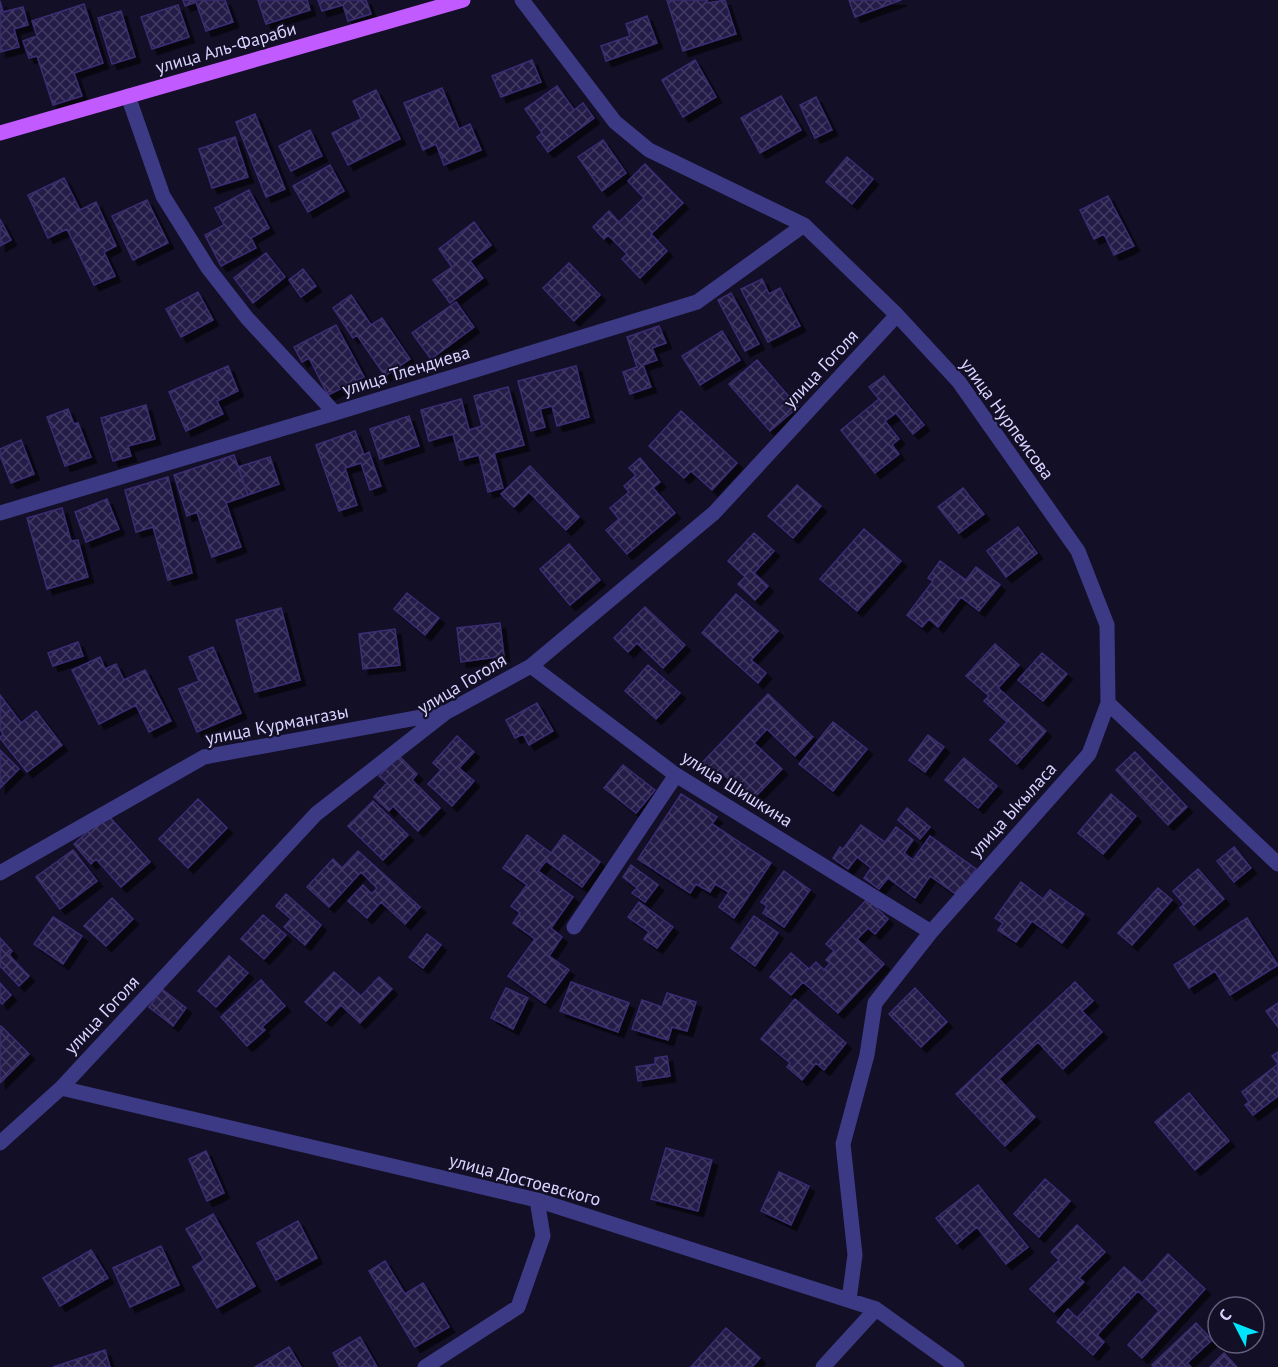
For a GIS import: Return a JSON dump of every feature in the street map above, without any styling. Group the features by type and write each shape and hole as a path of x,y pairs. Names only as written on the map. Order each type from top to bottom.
{"main road":[{"name":"улица Аль-Фараби","path":"0,133 464,0"}],"street":[{"name":"улица Нурпеисова","path":"522,0 615,122 649,150 804,225 897,315 960,382 1078,551 1107,624 1108,703"},
{"path":"128,96 163,196 208,268 247,318 335,413"},
{"name":"улица Тлендиева","path":"0,513 697,302 804,225"},
{"name":"улица Гоголя","path":"0,1143 61,1088 316,814 445,713 531,666 714,513 897,315"},
{"name":"улица Шишкина","path":"531,666 676,775 931,932"},
{"path":"1108,703 1278,864"},
{"name":"улица Ыкыласа","path":"849,1300 855,1255 843,1144 867,1055 875,1003 931,932 1089,754 1108,703"},
{"name":"улица Курмангазы","path":"0,873 204,757 445,713"},
{"path":"574,927 676,775"},
{"name":"улица Достоевского","path":"61,1088 537,1200 876,1309 957,1367"},
{"path":"425,1367 518,1307 543,1236 537,1200"},
{"path":"823,1367 876,1309"}],"building":[{"path":"183,0 225,0 233,22 206,31 196,2 185,6"},
{"path":"258,0 307,0 310,10 266,24"},
{"path":"318,0 366,0 371,14 348,21 343,5 322,11"},
{"path":"667,0 707,0 708,3 725,0 736,34 683,51"},
{"path":"849,0 901,0 855,17"},
{"path":"0,1 3,12 23,7 28,25 14,29 19,47 0,52"},
{"path":"84,4 103,63 74,73 82,96 53,105 37,56 29,58 23,41 37,36 32,21"},
{"path":"178,5 189,37 152,49 141,17"},
{"path":"121,11 135,57 112,64 98,18"},
{"path":"647,16 657,43 606,61 601,46 630,36 626,24"},
{"path":"532,60 541,82 501,97 492,76"},
{"path":"695,60 716,97 683,117 662,80"},
{"path":"557,86 574,110 583,103 594,118 548,152 537,137 542,133 525,109"},
{"path":"442,88 459,129 470,124 481,150 444,165 436,144 423,150 404,103"},
{"path":"376,90 400,139 348,165 332,133 361,119 353,101"},
{"path":"781,96 801,130 760,153 741,118"},
{"path":"816,97 832,130 815,138 800,105"},
{"path":"255,114 285,189 266,197 236,122"},
{"path":"310,130 322,156 291,171 279,146"},
{"path":"235,137 248,177 212,188 199,149"},
{"path":"603,140 626,173 602,191 578,157"},
{"path":"847,157 873,179 852,204 826,182"},
{"path":"645,164 683,203 651,234 667,251 640,278 622,259 627,254 608,235 604,239 593,227 609,211 619,222 644,198 628,181"},
{"path":"330,165 344,191 308,212 293,186"},
{"path":"64,178 80,210 96,202 116,246 104,252 115,276 94,285 67,229 48,238 28,195"},
{"path":"249,190 269,228 251,238 256,248 221,266 205,235 224,225 215,208"},
{"path":"1108,196 1134,246 1114,255 1104,234 1094,239 1080,210"},
{"path":"147,200 168,243 133,260 112,216"},
{"path":"0,219 11,240 0,246"},
{"path":"474,222 491,245 470,261 483,278 450,303 433,280 452,267 439,249"},
{"path":"266,253 285,277 253,303 234,278"},
{"path":"569,263 600,295 574,321 543,288"},
{"path":"303,269 316,286 301,297 289,280"},
{"path":"762,279 769,294 780,288 800,326 768,342 741,289"},
{"path":"198,292 213,320 181,337 166,309"},
{"path":"731,293 759,344 745,351 718,300"},
{"path":"351,295 371,325 382,318 410,359 385,376 357,335 353,338 333,308"},
{"path":"456,302 474,327 431,359 412,333"},
{"path":"336,325 364,377 328,395 309,358 302,362 294,347"},
{"path":"659,326 666,343 652,348 657,360 643,365 651,387 630,394 623,372 637,367 627,337"},
{"path":"722,331 740,360 700,385 682,356"},
{"path":"757,360 798,407 770,431 729,384"},
{"path":"228,366 238,391 217,401 223,414 186,431 169,392"},
{"path":"576,366 589,417 557,426 552,406 540,409 545,427 531,431 518,381"},
{"path":"884,376 924,425 913,434 896,413 885,421 899,439 892,445 899,454 875,473 841,430 879,399 869,387"},
{"path":"508,387 524,445 494,453 503,488 488,492 479,455 460,460 453,434 429,441 421,410 461,399 469,430 482,426 474,396"},
{"path":"146,405 155,439 128,446 131,456 113,461 101,418"},
{"path":"68,409 74,424 78,423 91,457 65,466 47,417"},
{"path":"681,411 737,463 712,490 691,471 684,478 649,446"},
{"path":"409,416 419,446 380,459 370,429"},
{"path":"355,431 364,455 369,452 381,486 370,490 361,463 345,468 357,505 339,511 316,445"},
{"path":"21,440 34,474 11,483 0,455 0,449"},
{"path":"234,455 248,495 226,503 241,547 212,557 197,512 187,516 174,475"},
{"path":"270,457 279,484 248,495 238,467"},
{"path":"640,458 660,482 653,488 675,513 627,554 606,530 619,519 610,508 629,492 624,486 636,475 629,468"},
{"path":"530,466 579,517 566,530 529,492 514,507 501,494"},
{"path":"168,477 192,573 168,580 153,527 136,532 125,490"},
{"path":"797,485 821,506 793,538 768,516"},
{"path":"963,488 984,514 959,533 938,507"},
{"path":"107,499 119,529 86,542 75,512"},
{"path":"62,508 71,541 78,540 88,577 47,589 27,518"},
{"path":"1018,527 1037,553 1006,577 987,551"},
{"path":"864,529 901,561 857,611 820,579"},
{"path":"754,533 774,551 754,573 768,586 755,600 738,584 745,577 728,561"},
{"path":"569,544 600,580 570,605 540,569"},
{"path":"940,561 966,580 976,567 1000,585 979,611 961,597 938,627 929,619 922,627 907,615 933,581 928,578"},
{"path":"407,593 439,618 425,635 394,609"},
{"path":"736,594 778,631 751,660 766,673 758,683 702,633"},
{"path":"645,607 685,645 663,668 637,643 628,652 614,638"},
{"path":"281,608 300,680 255,692 236,620"},
{"path":"500,623 504,656 461,662 457,628"},
{"path":"395,629 400,665 363,669 359,634"},
{"path":"78,642 83,656 53,666 48,653"},
{"path":"995,644 1019,665 998,688 1046,731 1017,764 990,740 1007,722 984,701 989,696 966,676"},
{"path":"213,647 241,713 197,732 179,689 199,681 189,657"},
{"path":"1042,653 1067,674 1043,701 1018,680"},
{"path":"100,657 105,669 116,664 124,680 145,670 171,721 149,732 136,705 99,724 72,670"},
{"path":"648,665 680,693 656,719 625,691"},
{"path":"768,694 813,737 795,756 767,729 754,743 782,769 751,801 721,772 714,779 700,765"},
{"path":"0,695 21,723 36,711 62,745 27,772 0,738 3,734 0,729"},
{"path":"537,703 553,731 529,745 523,734 515,738 506,720"},
{"path":"833,722 867,749 833,791 799,764"},
{"path":"928,735 944,747 925,772 909,760"},
{"path":"457,736 474,752 459,768 474,781 452,806 428,784 441,770 433,763"},
{"path":"0,750 19,769 0,788"},
{"path":"1135,752 1187,807 1168,825 1116,770"},
{"path":"399,756 417,774 412,780 440,808 418,831 393,806 389,811 374,797 387,783 379,776"},
{"path":"964,758 997,786 978,808 945,780"},
{"path":"623,765 655,790 636,813 604,788"},
{"path":"681,794 717,817 712,824 771,863 734,918 719,907 729,892 715,884 710,892 696,884 690,893 638,859"},
{"path":"1111,794 1136,816 1103,854 1078,833"},
{"path":"198,799 227,828 188,868 159,839"},
{"path":"373,801 408,835 383,860 348,826"},
{"path":"907,808 930,827 920,839 898,820"},
{"path":"107,814 150,862 121,887 96,859 91,864 74,844"},
{"path":"861,825 885,842 896,827 913,840 904,853 913,860 930,836 976,869 957,895 930,876 915,898 888,878 879,889 864,878 871,868 857,857 848,869 833,858 840,847 843,849"},
{"path":"527,835 551,853 564,835 600,862 582,887 546,861 538,871 573,897 551,928 562,937 549,956 569,970 545,1003 508,976 535,939 513,923 520,913 511,906 527,885 503,868"},
{"path":"1234,847 1251,868 1234,882 1217,861"},
{"path":"73,850 97,881 60,909 36,877"},
{"path":"358,851 420,907 405,924 381,902 367,918 348,901 363,885 372,894 377,888 361,872 329,907 307,887 333,859 342,868"},
{"path":"631,865 658,885 645,902 632,893 637,888 623,877"},
{"path":"1198,869 1224,899 1194,925 1180,908 1184,904 1173,891"},
{"path":"784,871 810,890 784,927 763,913 767,906 761,902"},
{"path":"1021,882 1043,899 1050,890 1084,914 1062,943 1032,921 1016,942 998,930 1003,923 995,918"},
{"path":"1158,888 1172,900 1132,945 1118,933"},
{"path":"286,894 321,925 305,945 284,927 291,919 276,906"},
{"path":"112,898 133,919 106,946 84,926"},
{"path":"867,899 888,919 875,934 868,928 857,939 884,964 838,1013 803,982 791,995 770,977 791,953 809,969 816,962 824,970 830,963 826,960 834,951 826,944"},
{"path":"639,902 673,927 657,948 644,939 649,932 628,917"},
{"path":"263,915 286,935 264,959 241,939"},
{"path":"754,916 778,933 755,966 731,948"},
{"path":"53,917 82,936 63,964 34,944"},
{"path":"1247,918 1278,965 1230,995 1215,971 1189,988 1174,965"},
{"path":"427,934 441,945 423,968 409,957"},
{"path":"0,938 12,951 9,955 29,976 19,986 0,966"},
{"path":"229,956 248,973 216,1007 198,991"},
{"path":"334,972 361,996 379,977 392,989 360,1023 341,1005 326,1021 305,1002"},
{"path":"261,980 285,1006 262,1027 265,1030 247,1046 221,1017"},
{"path":"571,982 629,1003 618,1032 560,1011"},
{"path":"1075,982 1093,1001 1082,1011 1102,1032 1063,1069 1038,1042 999,1079 1035,1117 1005,1146 956,1094"},
{"path":"0,983 11,995 2,1004 0,1002"},
{"path":"506,988 528,998 513,1029 491,1018"},
{"path":"915,988 947,1022 921,1047 889,1014"},
{"path":"162,989 186,1008 173,1026 149,1007"},
{"path":"667,993 696,1002 687,1031 672,1027 668,1040 632,1029 642,1000 662,1007"},
{"path":"795,999 846,1043 824,1070 816,1063 802,1080 787,1067 790,1063 761,1039"},
{"path":"1278,1003 1278,1027 1266,1011"},
{"path":"0,1027 29,1054 0,1083"},
{"path":"1278,1052 1278,1064 1272,1056"},
{"path":"667,1056 670,1076 638,1081 636,1067 655,1064 655,1058"},
{"path":"1278,1064 1278,1096 1253,1115 1245,1105 1249,1102 1242,1092"},
{"path":"1189,1093 1229,1141 1195,1170 1155,1122"},
{"path":"666,1148 712,1160 698,1211 651,1199"},
{"path":"206,1151 224,1193 207,1201 189,1159"},
{"path":"779,1172 809,1186 791,1225 761,1211"},
{"path":"1045,1179 1070,1201 1039,1237 1014,1214"},
{"path":"978,1185 1028,1247 1006,1264 977,1227 957,1244 936,1218"},
{"path":"213,1214 255,1286 217,1308 193,1267 204,1260 186,1229"},
{"path":"298,1221 317,1258 276,1280 257,1243"},
{"path":"1077,1225 1105,1252 1079,1278 1084,1282 1054,1312 1030,1289 1059,1260 1051,1252"},
{"path":"161,1246 179,1285 130,1307 113,1268"},
{"path":"91,1250 108,1278 60,1306 43,1278"},
{"path":"1168,1254 1205,1289 1142,1358 1128,1345 1159,1311 1138,1291 1097,1335 1104,1342 1093,1355 1057,1322 1068,1309 1077,1318 1124,1267 1142,1283"},
{"path":"385,1261 405,1294 423,1283 449,1327 415,1347 369,1271"},
{"path":"1196,1323 1206,1334 1206,1346 1187,1363 1191,1367 1154,1367 1152,1365"},
{"path":"726,1328 760,1358 752,1367 691,1367"},
{"path":"360,1337 377,1367 340,1367 333,1353"},
{"path":"289,1347 301,1367 255,1367"},
{"path":"105,1350 110,1367 53,1367"},
{"path":"1222,1355 1226,1355 1237,1367 1210,1367"}]}
